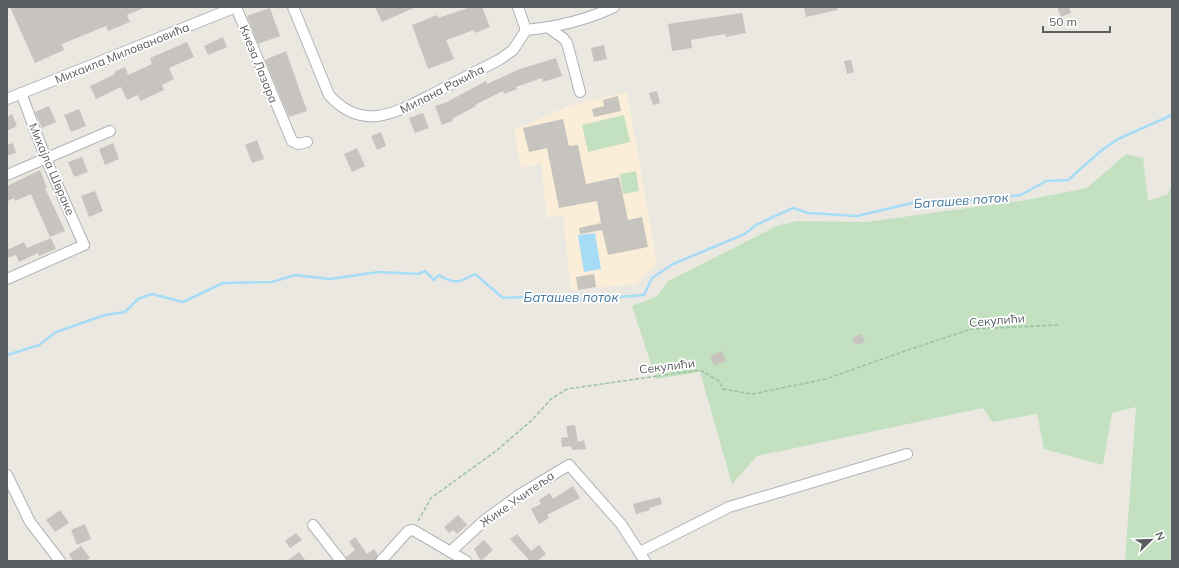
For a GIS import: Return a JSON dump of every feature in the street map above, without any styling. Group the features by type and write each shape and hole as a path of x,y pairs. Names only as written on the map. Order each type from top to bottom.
{"street":[{"name":"Михаила Миловановића","path":"7,99 220,10 236,7"},
{"name":"Кнеза Лазара","path":"236,7 282,121 293,142 300,144 307,142"},
{"name":"Милана Ракића","path":"293,7 329,95 338,104 350,111 369,116 382,116 396,113 499,60 513,50 526,30"},
{"path":"518,7 526,30 549,28 586,18 614,7"},
{"path":"549,28 563,38 566,43 580,92"},
{"name":"Михајла Швраке","path":"7,279 84,245 46,159 21,93"},
{"path":"7,175 110,132"},
{"path":"642,557 729,507 907,454"},
{"name":"Жике Учитеља","path":"450,552 485,520 519,495 569,464 621,524 642,557"},
{"path":"7,475 30,522 60,561"},
{"path":"313,525 340,561"},
{"path":"381,561 408,531 414,530 466,561"}],"path":[{"name":"Секулићи","path":"414,530 431,498 496,450 532,420 551,399 568,389 700,370 719,381 723,389 752,394 840,375 905,350 971,329 1058,325"}],"shaded area":[{"path":"627,92 657,264 636,284 571,290 563,215 547,218 541,163 521,168 514,130 568,106"}],"green space":[{"path":"624,115 630,142 588,152 582,125"},
{"path":"1126,154 1143,158 1148,201 1168,194 1172,184 1172,561 1125,561 1136,407 1112,413 1103,465 1044,449 1037,414 992,422 983,408 757,456 732,484 700,372 656,379 632,306 657,296 668,281 777,226 797,221 867,222 1026,200 1087,188"},
{"path":"636,171 639,191 623,194 620,174"}],"water":[{"path":"595,233 601,269 584,272 578,235"}],"building":[{"path":"10,7 146,7 127,15 130,22 108,31 106,26 62,44 64,50 35,63"},
{"path":"375,7 416,7 382,22"},
{"path":"471,7 482,7 490,27 475,33 474,30 446,40 454,59 428,69 412,25 437,15 438,18"},
{"path":"804,7 837,7 837,10 806,17"},
{"path":"1057,7 1069,7 1071,13 1061,17"},
{"path":"270,8 280,36 258,44 247,16"},
{"path":"742,13 746,33 726,37 725,34 691,40 692,48 672,51 668,24"},
{"path":"223,37 227,47 208,55 204,46"},
{"path":"187,42 194,57 169,68 174,79 162,85 164,90 140,101 138,95 127,100 121,87 96,99 90,86 115,74 114,72 125,67 128,75 152,64 150,58"},
{"path":"604,45 607,59 594,62 591,48"},
{"path":"286,51 307,111 289,117 265,60"},
{"path":"556,58 562,76 543,82 542,78 516,87 517,89 504,94 503,91 475,105 476,106 452,119 453,121 442,125 435,106 447,102 486,81 487,84 520,69"},
{"path":"851,60 854,72 847,74 844,61"},
{"path":"657,91 660,103 653,105 649,93"},
{"path":"618,96 621,111 594,117 592,109 604,106 603,100"},
{"path":"49,106 56,122 42,128 35,112"},
{"path":"79,109 86,126 71,132 64,115"},
{"path":"423,113 429,128 415,133 409,118"},
{"path":"12,114 17,126 7,131 7,117"},
{"path":"563,119 569,146 578,145 586,184 619,177 628,220 642,217 648,247 608,255 602,230 580,234 579,228 601,223 597,201 559,208 547,148 529,152 523,128"},
{"path":"381,132 386,146 377,150 371,136"},
{"path":"257,140 264,159 252,163 245,145"},
{"path":"13,143 16,153 7,156 7,145"},
{"path":"113,143 119,159 105,165 99,149"},
{"path":"357,148 365,166 352,172 344,154"},
{"path":"82,157 88,172 74,177 68,162"},
{"path":"40,170 47,188 45,188 65,231 50,237 31,194 15,201 14,198 7,201 7,186"},
{"path":"95,191 103,211 89,217 81,196"},
{"path":"51,238 56,249 39,256 38,253 19,262 16,255 7,258 7,250 24,242 27,248"},
{"path":"594,274 596,287 578,290 576,277"},
{"path":"862,334 865,342 855,345 852,338"},
{"path":"722,351 726,361 714,366 710,356"},
{"path":"575,425 578,442 584,440 586,449 572,450 571,446 562,447 561,438 568,437 566,426"},
{"path":"573,486 580,498 547,515 549,518 539,524 531,509 541,504 539,500 550,493 553,499"},
{"path":"660,497 662,504 649,508 650,510 636,514 633,504"},
{"path":"60,510 69,523 55,532 46,520"},
{"path":"458,515 467,525 457,534 453,530 449,533 444,527"},
{"path":"85,524 91,539 77,545 71,530"},
{"path":"296,533 302,540 290,548 285,541"},
{"path":"517,534 531,551 539,545 546,554 537,561 530,561 510,539"},
{"path":"355,537 367,554 374,549 378,555 375,561 347,561 346,557 355,550 349,542"},
{"path":"484,540 493,550 481,561 474,549"},
{"path":"81,546 90,558 86,561 73,561 69,554"},
{"path":"299,552 306,561 287,561"}],"waterway":[{"name":"Баташев поток","path":"7,355 39,345 56,332 105,315 125,312 138,299 152,294 183,302 223,283 272,282 295,275 330,279 379,272 418,274 425,271 434,280 439,275 449,280 457,281 466,279 475,274 503,298 540,296 583,300 644,295 652,278 673,264 745,234 756,225 793,208 808,213 857,216 916,202 945,203 1021,195 1046,181 1068,180 1102,150 1118,139 1172,115"}]}
